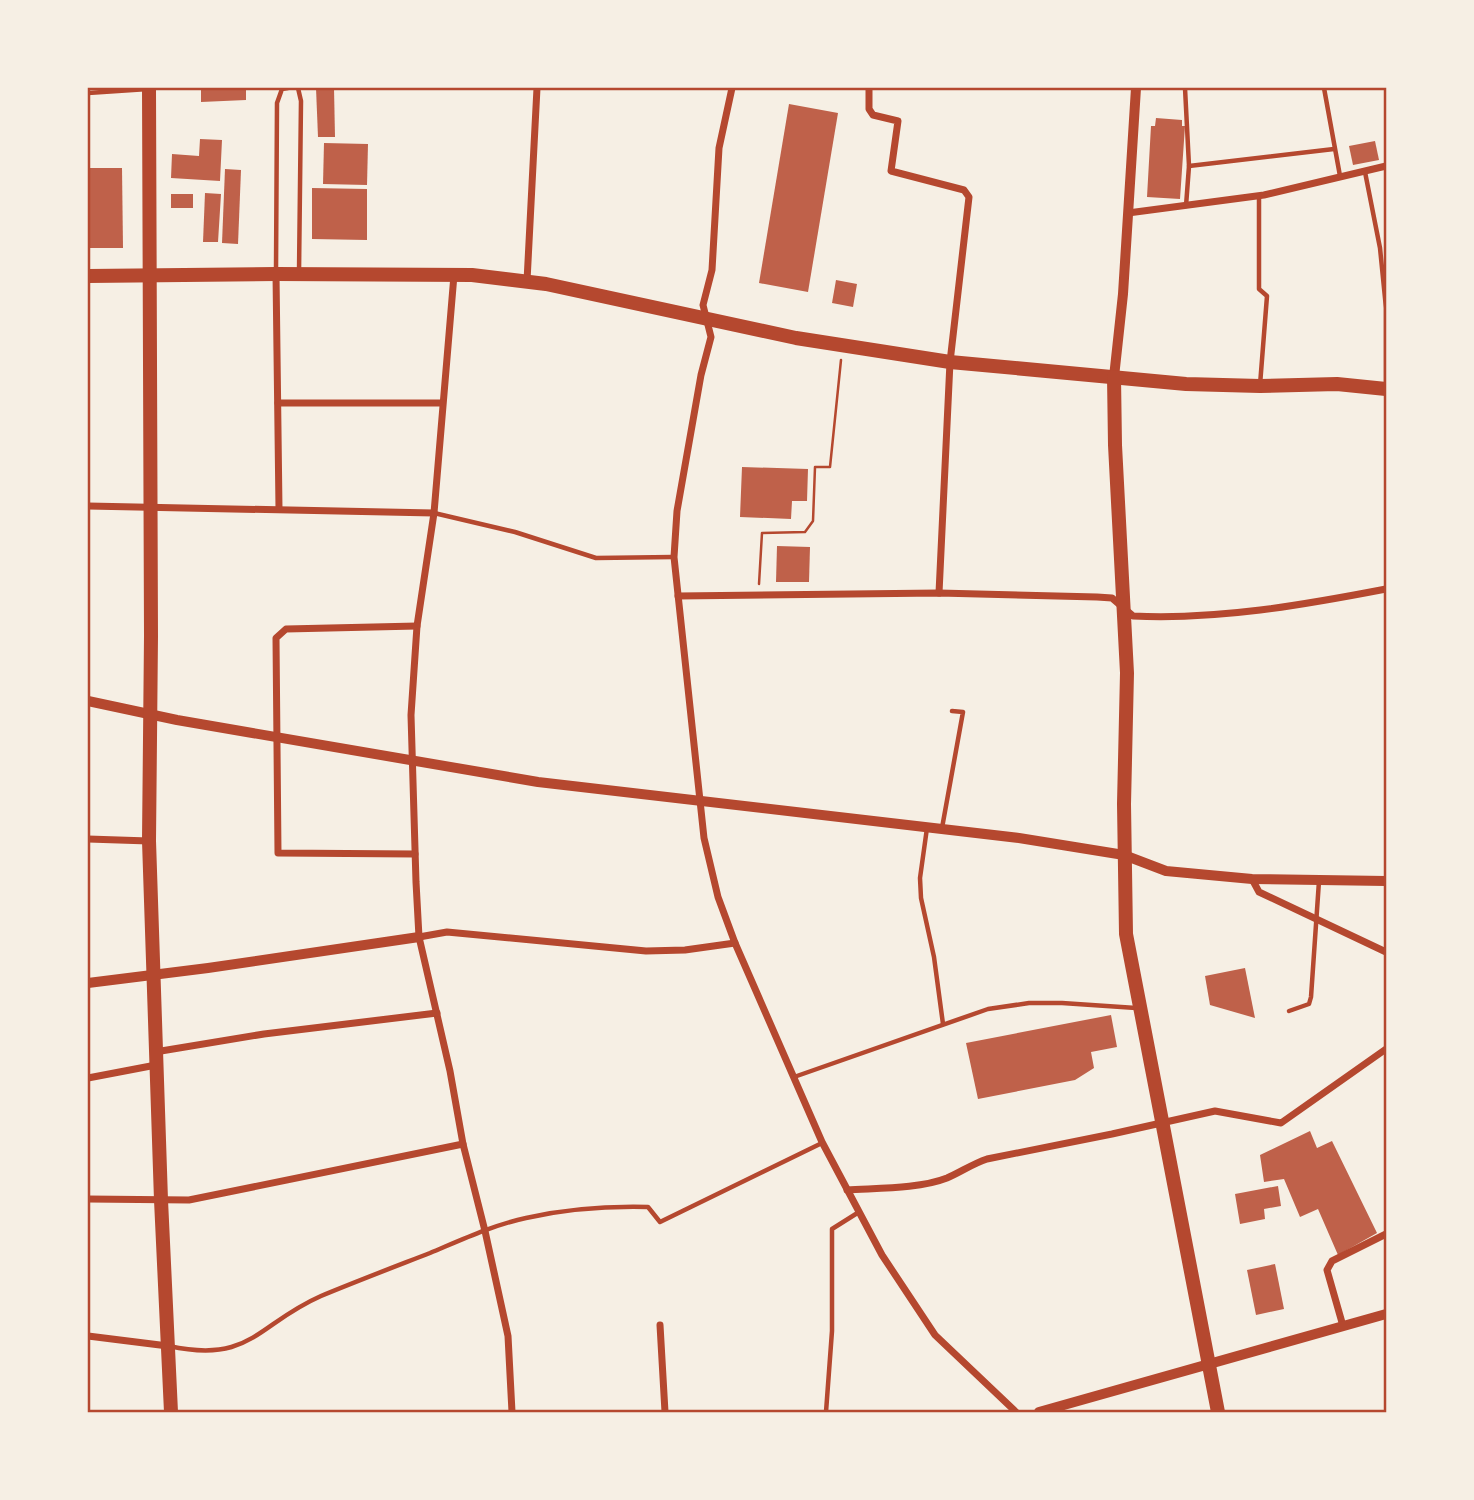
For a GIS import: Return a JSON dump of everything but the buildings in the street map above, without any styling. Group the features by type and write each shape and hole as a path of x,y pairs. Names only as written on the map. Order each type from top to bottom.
{"main road":[{"path":"149,88 149,841 171,1412"},
{"path":"88,276 454,274 527,281 843,346 950,362 1186,384 1338,384 1386,389"},
{"path":"1114,377 1127,673 1124,855 1126,934 1218,1412"}],"street":[{"path":"527,281 537,88"},
{"path":"732,88 719,148 713,260 703,305 711,337 701,375 677,512 674,557 704,838 718,897 735,943 822,1143 882,1255 935,1335 1016,1412"},
{"path":"869,88 869,109 873,115 898,121 891,171 964,190 969,197 950,362 939,593"},
{"path":"1114,377 1136,88"},
{"path":"1128,213 1259,195 1387,166"},
{"path":"276,274 279,509"},
{"path":"454,274 434,513 417,626 411,759 419,937 463,1144 508,1336 512,1412"},
{"path":"278,403 442,403"},
{"path":"88,506 434,513"},
{"path":"678,596 939,593 1097,597 1112,598 1133,617 1217,615 1387,589"},
{"path":"415,854 278,853 276,638 286,629 417,626"},
{"path":"88,701 150,715 538,782 1019,838 1124,855 1166,871 1252,879 1387,881"},
{"path":"88,839 149,841"},
{"path":"1252,879 1259,892 1387,952"},
{"path":"88,983 447,932 646,951 685,950 735,943"},
{"path":"88,1078 156,1058 264,1034 437,1013"},
{"path":"847,1190 931,1183 948,1178 968,1165 987,1159 1214,1111 1281,1123 1387,1049"},
{"path":"88,1199 189,1200 463,1144"},
{"path":"1343,1326 1327,1270 1332,1261 1387,1234"},
{"path":"1039,1412 1387,1314"},
{"path":"660,1325 665,1412"},
{"path":"88,1336 169,1346"}],"lane":[{"path":"88,93 149,88"},
{"path":"276,274 277,103 282,89 288,88"},
{"path":"1185,88 1189,166 1185,207"},
{"path":"1324,88 1340,178"},
{"path":"297,89 299,274"},
{"path":"1189,166 1334,149"},
{"path":"1365,172 1380,248 1386,308 1386,389"},
{"path":"1259,195 1259,289 1267,296 1260,386"},
{"path":"434,513 515,532 596,558 674,557"},
{"path":"942,829 962,712 952,711"},
{"path":"927,827 920,898 934,957 943,1024"},
{"path":"1289,1011 1309,1004 1319,880"},
{"path":"794,1077 988,1009 1029,1003 1062,1003 1140,1009"},
{"path":"169,1346 186,1350 222,1350 236,1347 318,1298 485,1231 525,1218 606,1206 648,1207 660,1222 822,1143"},
{"path":"826,1412 832,1331 831,1229 859,1212"}],"path":[{"path":"759,594 762,533 805,532 813,521 815,467 830,467 843,346"}]}
